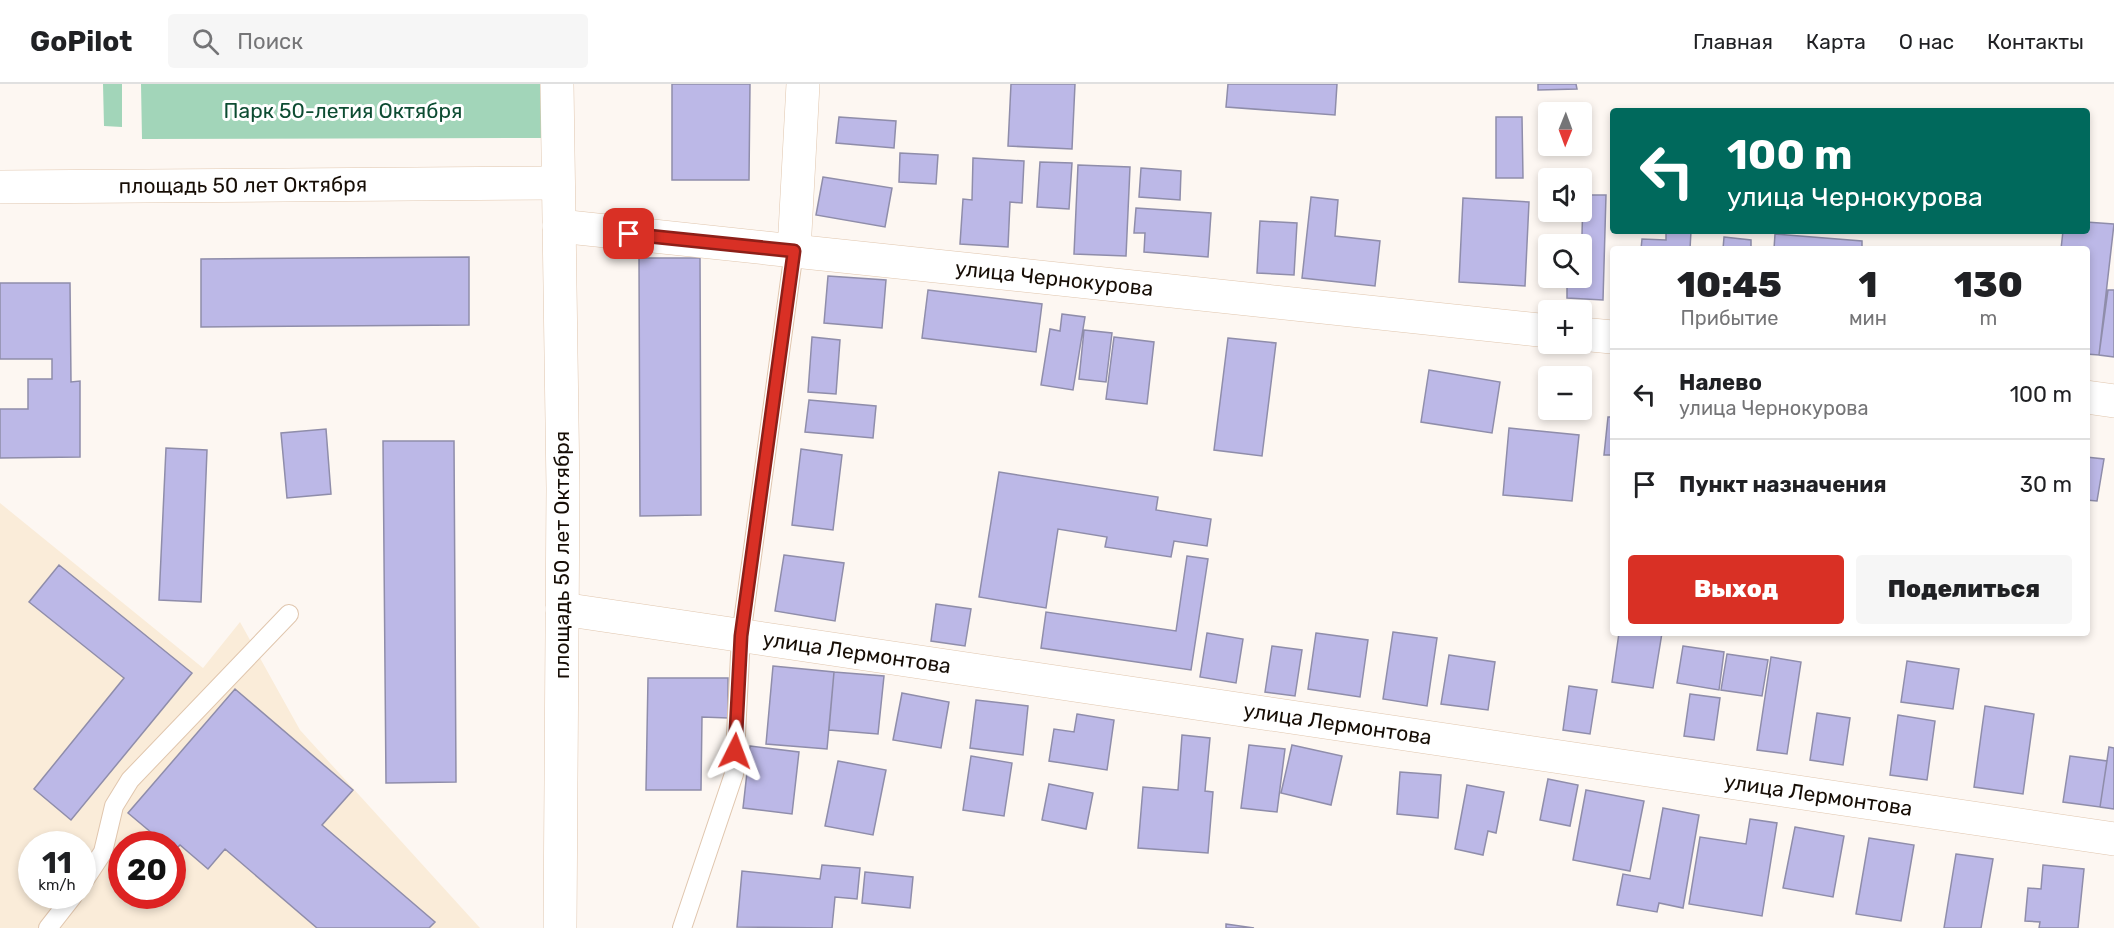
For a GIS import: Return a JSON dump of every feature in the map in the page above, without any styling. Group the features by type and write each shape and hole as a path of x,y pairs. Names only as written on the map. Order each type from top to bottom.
{"street":[{"name":"площадь 50 лет Октября","path":"557,84 562,609 560,928"},
{"path":"794,251 803,84"},
{"name":"площадь 50 лет Октября","path":"0,187 558,183"},
{"name":"улица Чернокурова","path":"559,226 1538,330"},
{"path":"1592,335 1610,337"},
{"path":"2090,398 2114,401"},
{"name":"улица Лермонтова","path":"562,609 2114,839"}],"lane":[{"path":"682,928 734,774 741,636 794,251"},
{"path":"96,863 103,852 114,806 130,780 289,614"},
{"path":"48,928 63,909"}],"shaded area":[{"path":"0,503 203,668 240,622 300,730 480,928 0,928"}],"green space":[{"path":"103,84 122,84 122,127 104,126"},
{"name":"Парк 50-летия Октября","path":"141,84 544,84 544,138 142,139"}],"building":[{"path":"672,84 750,84 749,180 672,180"},
{"path":"1011,84 1075,84 1072,149 1008,146"},
{"path":"1228,84 1337,84 1335,115 1226,107"},
{"path":"1538,84 1576,84 1577,89 1538,90"},
{"path":"839,117 896,121 894,148 836,143"},
{"path":"1496,117 1522,117 1523,178 1496,178"},
{"path":"900,153 938,155 936,184 899,182"},
{"path":"973,158 1024,161 1022,203 1010,202 1008,247 960,244 963,199 972,200"},
{"path":"1040,162 1072,163 1069,209 1037,207"},
{"path":"1078,165 1130,167 1126,256 1074,254"},
{"path":"1141,168 1181,171 1180,200 1139,197"},
{"path":"823,177 892,188 885,227 816,215"},
{"path":"1592,195 1606,195 1603,300 1567,298 1567,288 1592,288 1592,234 1582,234 1582,222 1592,222"},
{"path":"1311,197 1338,200 1335,236 1380,241 1375,286 1302,278"},
{"path":"1463,198 1529,202 1525,286 1459,282"},
{"path":"1136,208 1211,213 1208,257 1144,252 1145,233 1134,233"},
{"path":"1260,221 1297,223 1294,275 1257,273"},
{"path":"2090,222 2114,224 2099,355 2090,354 2090,246 2061,246 2063,234 2090,234"},
{"path":"1666,234 1691,234 1690,246 1641,246 1642,239 1666,240"},
{"path":"1775,234 1862,241 1862,246 1774,246"},
{"path":"1724,237 1751,240 1751,246 1723,246"},
{"path":"469,257 469,325 201,327 201,259"},
{"path":"639,258 700,258 701,515 640,516"},
{"path":"828,276 886,280 882,328 824,323"},
{"path":"0,283 70,283 71,382 80,381 80,457 0,458 0,409 28,409 28,379 52,379 52,359 0,359"},
{"path":"928,290 1042,304 1036,352 922,338"},
{"path":"2108,290 2114,290 2114,357 2099,355"},
{"path":"1062,314 1085,317 1073,390 1041,385 1050,329 1060,331"},
{"path":"1084,330 1112,333 1106,382 1079,379"},
{"path":"812,337 840,340 836,394 808,392"},
{"path":"1114,337 1154,342 1147,404 1106,399"},
{"path":"1228,338 1276,343 1262,456 1214,450"},
{"path":"1429,370 1500,382 1492,433 1421,422"},
{"path":"809,400 876,406 873,438 805,432"},
{"path":"1608,417 1610,417 1610,455 1604,455"},
{"path":"1509,428 1579,435 1572,501 1503,495"},
{"path":"326,429 331,494 287,498 281,433"},
{"path":"383,441 454,441 456,782 386,783"},
{"path":"166,448 207,450 201,602 159,600"},
{"path":"801,449 842,455 833,530 792,525"},
{"path":"2090,457 2104,459 2097,501 2090,500"},
{"path":"999,472 1158,497 1156,510 1211,519 1207,546 1174,541 1171,557 1105,547 1107,537 1058,529 1046,608 979,597"},
{"path":"784,555 844,563 835,621 775,611"},
{"path":"1187,556 1208,559 1191,670 1041,648 1046,612 1176,631"},
{"path":"59,565 192,673 71,820 34,789 124,678 29,602"},
{"path":"936,604 971,609 965,646 931,641"},
{"path":"1393,632 1437,638 1427,706 1383,699"},
{"path":"1207,633 1243,639 1236,683 1200,677"},
{"path":"1316,633 1368,640 1360,697 1308,689"},
{"path":"1619,636 1662,636 1653,688 1612,682"},
{"path":"1272,646 1302,650 1295,696 1265,692"},
{"path":"1683,646 1724,652 1719,690 1677,683"},
{"path":"1727,654 1768,660 1762,696 1721,690"},
{"path":"1449,655 1495,662 1488,710 1441,704"},
{"path":"1771,657 1801,662 1787,754 1757,750"},
{"path":"1907,661 1959,669 1953,709 1901,702"},
{"path":"773,666 834,672 827,749 766,744"},
{"path":"834,672 884,676 878,734 829,730"},
{"path":"648,678 728,678 728,718 702,717 701,790 646,790"},
{"path":"1569,686 1597,690 1590,734 1563,730"},
{"path":"235,689 353,790 322,825 435,922 429,928 317,928 225,849 208,869 186,850 186,831 149,831 128,813"},
{"path":"902,693 949,702 941,748 893,740"},
{"path":"1690,694 1720,698 1714,740 1684,736"},
{"path":"976,700 1028,706 1023,755 970,748"},
{"path":"1985,706 2034,714 2023,794 1974,787"},
{"path":"1817,713 1850,718 1843,765 1810,760"},
{"path":"1077,714 1114,720 1107,770 1049,761 1054,729 1074,732"},
{"path":"1898,715 1935,721 1927,780 1890,775"},
{"path":"1182,735 1210,738 1205,791 1213,792 1208,853 1138,848 1143,787 1178,790"},
{"path":"1249,745 1285,749 1277,812 1241,808"},
{"path":"1292,745 1342,756 1331,805 1281,793"},
{"path":"750,746 799,752 792,814 743,808"},
{"path":"2109,747 2114,748 2114,809 2100,807"},
{"path":"971,756 1012,763 1004,816 963,810"},
{"path":"2070,756 2107,761 2100,807 2063,802"},
{"path":"838,761 886,770 873,835 825,826"},
{"path":"1400,772 1441,775 1438,818 1397,814"},
{"path":"1548,779 1578,785 1570,826 1540,820"},
{"path":"1049,784 1093,793 1086,829 1042,820"},
{"path":"1467,785 1504,792 1496,833 1488,831 1483,855 1455,849"},
{"path":"1586,790 1644,801 1630,871 1573,860"},
{"path":"1663,808 1699,815 1683,908 1659,903 1657,912 1617,905 1623,874 1650,879"},
{"path":"1750,819 1777,823 1762,916 1689,904 1700,837 1746,844"},
{"path":"1795,827 1844,836 1833,897 1783,888"},
{"path":"1869,838 1914,845 1901,921 1856,914"},
{"path":"1956,854 1993,859 1981,928 1944,928"},
{"path":"822,865 860,868 857,899 835,897 832,928 737,927 742,871 820,879"},
{"path":"2043,865 2084,869 2078,928 2039,928 2040,922 2025,921 2028,888 2041,889"},
{"path":"865,872 913,877 910,908 862,903"},
{"path":"1226,924 1254,928 1226,928"}],"route":[{"path":"629,234 794,251 741,636 735,751"}]}
